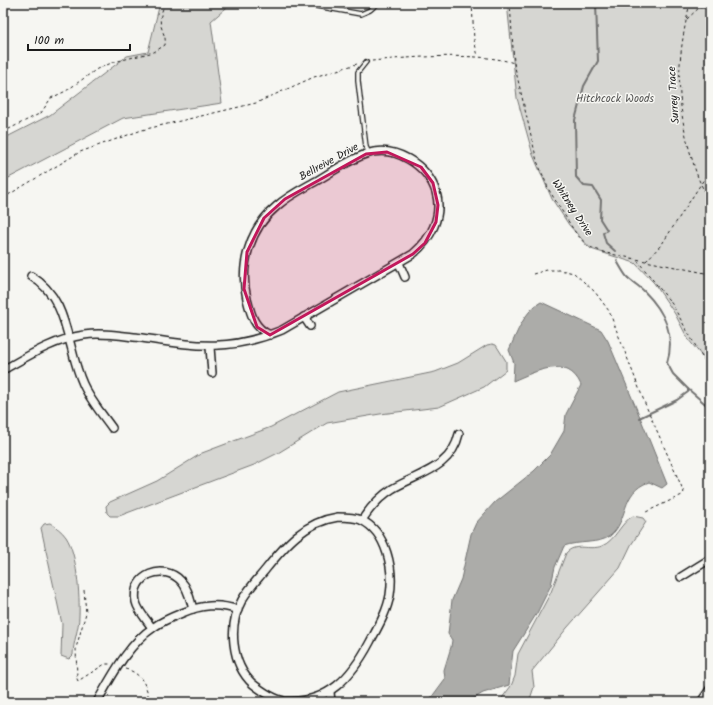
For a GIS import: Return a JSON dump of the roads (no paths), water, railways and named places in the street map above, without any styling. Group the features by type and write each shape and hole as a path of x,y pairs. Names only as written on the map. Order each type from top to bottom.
{"street":[{"name":"Bellreive Drive","path":"3,370 53,344 69,338 94,334 210,347 233,345 270,335 399,263 413,254 429,237 437,217 437,198 430,178 416,163 387,152 369,154 346,164 285,199 264,218 254,234 245,262 244,289 250,311 257,327 270,335"},
{"path":"399,263 405,277"},
{"path":"31,276 39,281 58,302 82,384 112,428"},
{"path":"304,317 310,326"},
{"path":"210,347 212,373"},
{"path":"362,520 374,504 385,494 429,471 447,458 454,449 458,434"},
{"path":"338,517 362,520 379,537 387,553 391,578 390,595 381,621 357,665 342,683 330,692 309,699 294,702 284,701 264,692 249,680 241,671 236,657 234,640 238,610 251,587 283,549 308,526 338,517"},
{"path":"681,577 710,559"},
{"path":"152,628 138,607 135,598 138,584 148,575 162,571 177,577 187,590 193,608"},
{"path":"97,702 115,670 141,637 152,628 193,608 213,605 238,610"},
{"path":"701,702 710,690"},
{"path":"330,692 331,702"}],"lane":[{"path":"300,3 361,14 370,10 378,3"},
{"path":"366,62 358,72 358,81 366,147 369,154"}],"waterway":[{"path":"596,3 598,61 584,86 575,120 576,177 584,186 593,187 601,200 600,219 607,230 603,233 606,243 615,251"},
{"path":"617,261 627,277 644,291 662,315 669,333 670,342 667,363 673,374 710,408"},
{"path":"639,418 677,400 688,392 688,389"}],"park label":[{"name":"Hitchcock Woods","path":"615,99"}]}
